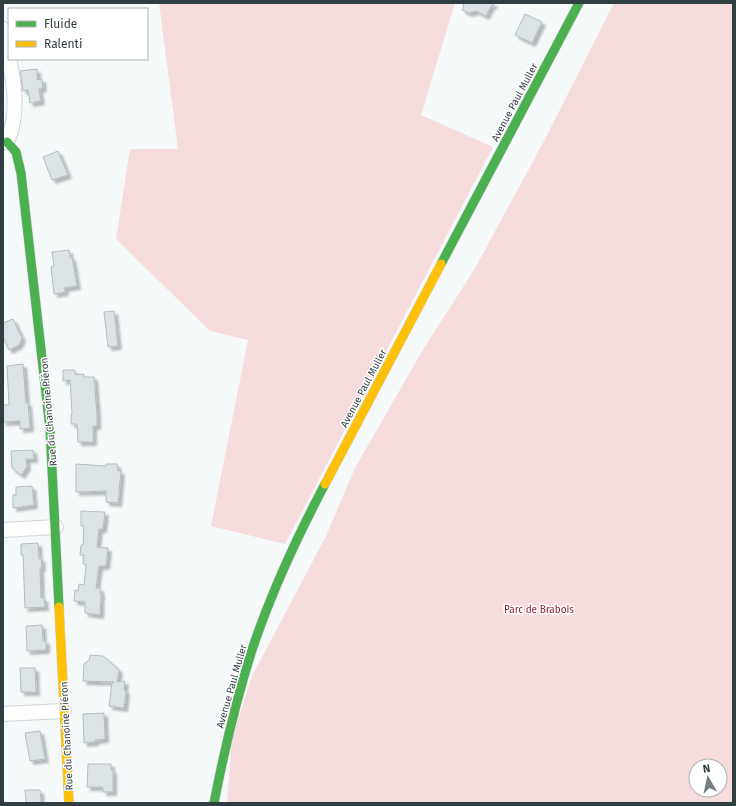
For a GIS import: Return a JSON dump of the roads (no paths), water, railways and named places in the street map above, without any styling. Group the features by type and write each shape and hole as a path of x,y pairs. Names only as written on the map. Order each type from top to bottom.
{"main road":[{"name":"Avenue Paul Muller","path":"214,803 224,750 235,706 253,648 278,580 301,528 579,3"},
{"name":"Rue du Chanoine Piéron","path":"5,142 13,146 16,151 21,173 48,401 56,527 69,803"}],"street":[{"name":"Rue du Chanoine Piéron","path":"3,29 8,55"},
{"name":"Rue du Chanoine Piéron","path":"5,142 12,126 15,92 9,60"},
{"path":"3,530 56,527"},
{"path":"3,714 64,711"}],"park label":[{"name":"Parc de Brabois","path":"539,609"}]}
